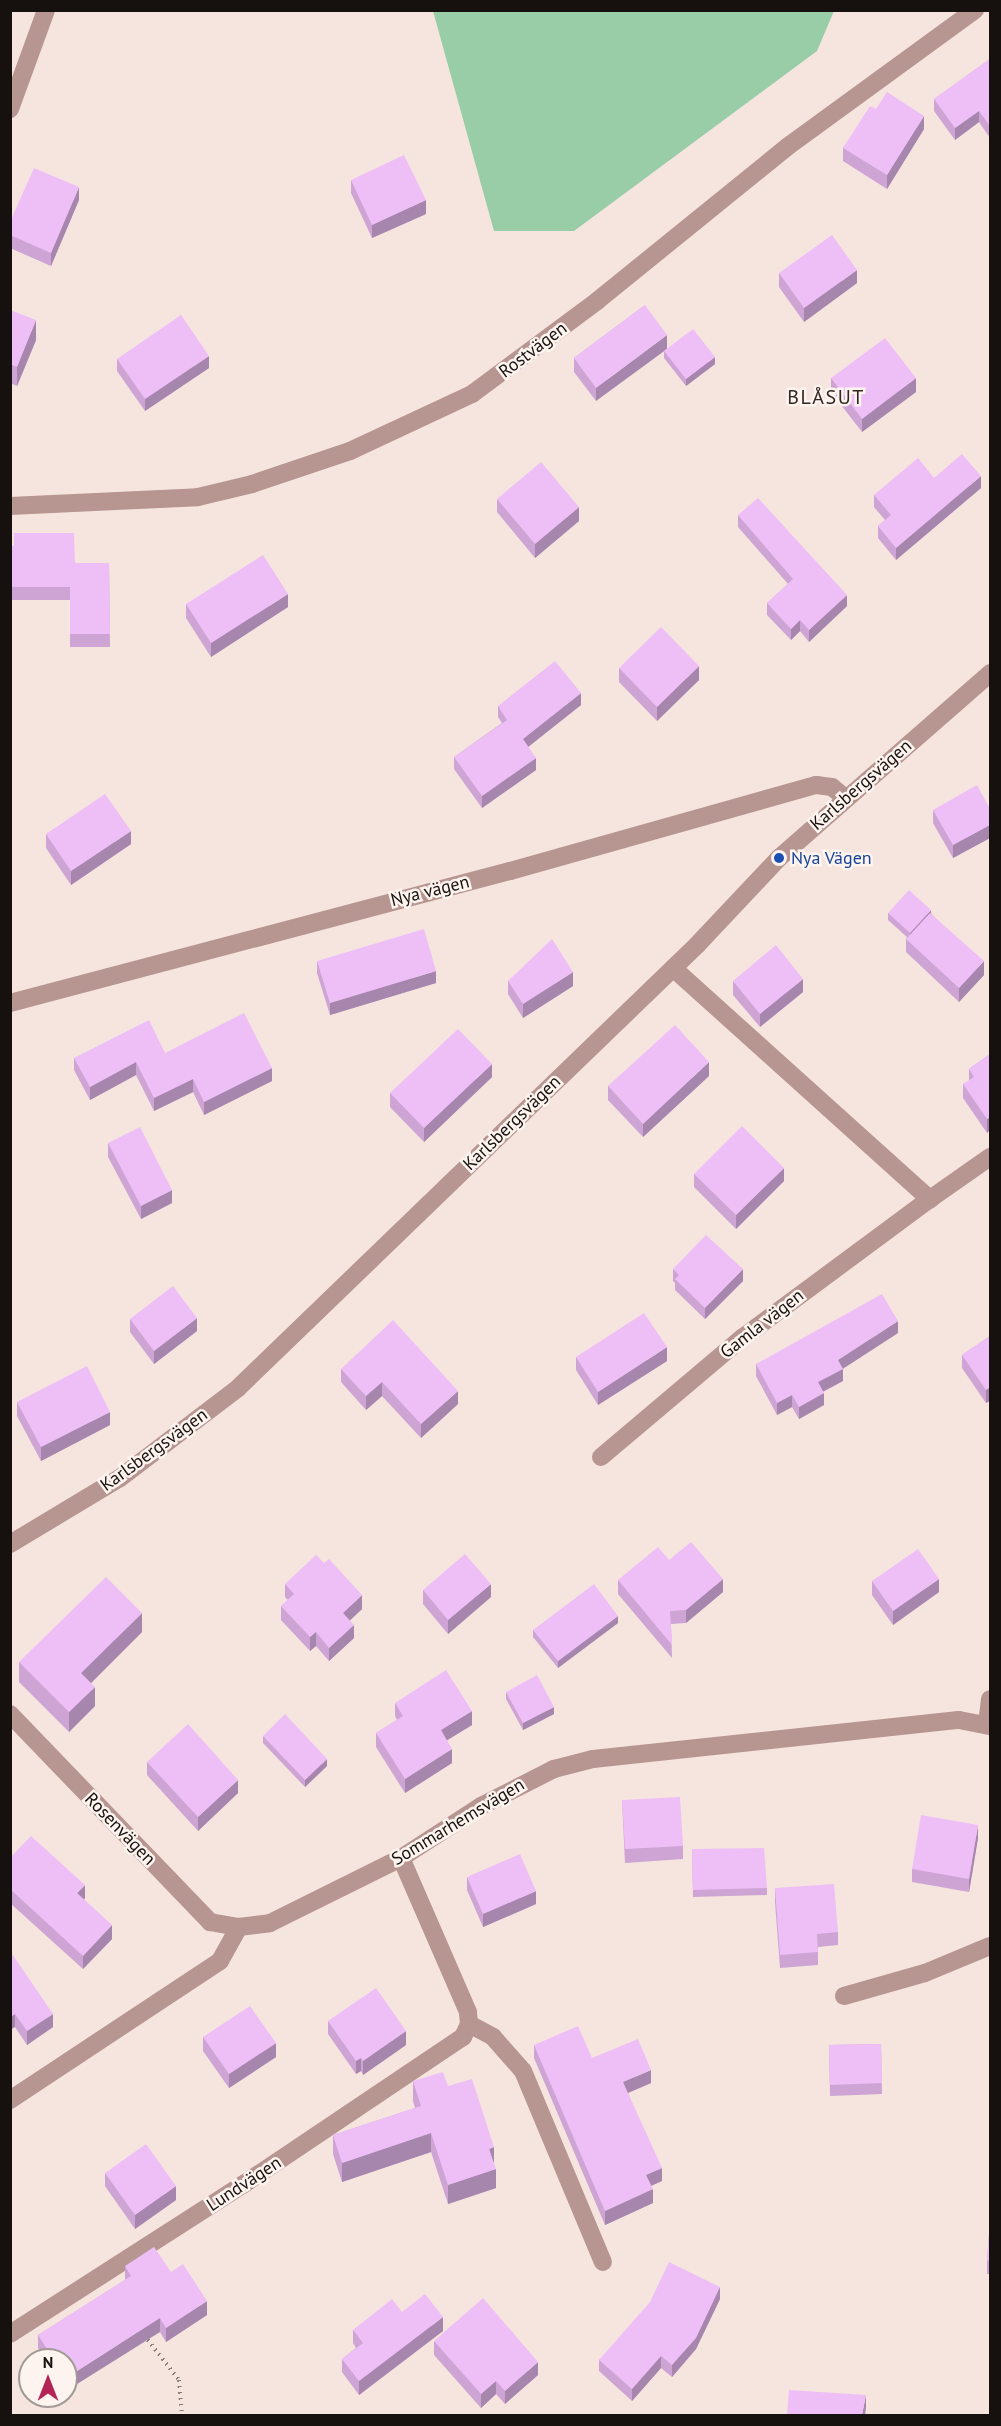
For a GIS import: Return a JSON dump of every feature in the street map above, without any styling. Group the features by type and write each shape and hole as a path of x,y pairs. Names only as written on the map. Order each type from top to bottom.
{"street":[{"path":"10,109 46,10"},
{"name":"Rostvägen","path":"10,506 133,502 198,497 350,451 463,399 561,330 787,147 975,10"},
{"name":"Karlsbergsvägen","path":"10,1544 120,1478 238,1388 673,968 779,858 990,673"},
{"name":"Nya vägen","path":"10,1003 153,963 510,871 816,785 832,787 845,798"},
{"path":"673,968 930,1199"},
{"name":"Gamla vägen","path":"601,1457 742,1338 990,1157"},
{"name":"Sommarhemsvägen","path":"239,1927 270,1923 401,1858 522,1783 554,1769 593,1759 959,1720 989,1725 990,1700"},
{"name":"Rosenvägen","path":"10,1714 210,1922 239,1927"},
{"path":"401,1858 468,2012 469,2025 494,2037 523,2071 603,2262"},
{"path":"10,2100 220,1961 239,1927"},
{"path":"844,1996 924,1973 990,1946"},
{"name":"Lundvägen","path":"10,2334 360,2107 463,2037 469,2025"}],"path":[{"path":"142,2333 179,2380 183,2415"}],"green space":[{"path":"433,10 834,11 817,51 574,231 494,231"}],"building":[{"path":"990,59 990,126 979,111 955,128 934,99"},
{"path":"887,92 924,116 887,175 843,148 870,106 876,109"},
{"path":"404,155 426,200 372,225 351,180"},
{"path":"34,168 79,187 51,253 10,235 10,222"},
{"path":"832,235 857,270 804,308 779,273"},
{"path":"645,305 667,335 596,388 574,358"},
{"path":"10,310 36,320 17,367 10,364"},
{"path":"181,315 209,356 145,399 117,359"},
{"path":"693,329 715,357 686,379 664,351"},
{"path":"885,338 916,378 862,419 831,378"},
{"path":"962,454 981,476 896,548 878,526 891,515 874,495 918,458 934,478"},
{"path":"541,462 579,507 535,544 497,499"},
{"path":"758,498 847,595 809,630 800,620 791,629 767,603 793,579 738,515"},
{"path":"14,533 74,533 75,563 109,563 110,634 70,634 70,587 10,587 10,546 14,546"},
{"path":"263,555 288,594 211,643 186,604"},
{"path":"661,627 699,666 657,707 619,668"},
{"path":"555,661 581,693 523,739 536,758 482,796 454,757 507,720 498,706"},
{"path":"977,785 990,809 990,825 953,845 933,810"},
{"path":"105,794 131,831 71,871 46,834"},
{"path":"909,890 931,910 910,933 888,913"},
{"path":"930,913 984,961 959,988 906,939"},
{"path":"424,929 436,971 330,1003 317,961"},
{"path":"552,939 573,972 523,1004 508,981"},
{"path":"776,945 803,979 760,1014 733,981"},
{"path":"244,1013 272,1068 204,1102 193,1079 154,1098 136,1062 90,1087 74,1058 149,1020 165,1053"},
{"path":"675,1025 709,1062 643,1124 608,1086"},
{"path":"458,1029 492,1064 424,1128 390,1093"},
{"path":"990,1054 990,1117 987,1119 963,1084 974,1077 969,1069"},
{"path":"742,1126 784,1168 736,1215 694,1174"},
{"path":"140,1127 172,1190 141,1206 108,1143"},
{"path":"706,1235 743,1269 705,1308 675,1279 679,1275 673,1269"},
{"path":"173,1286 197,1318 154,1351 130,1319"},
{"path":"882,1294 898,1321 838,1360 843,1369 818,1382 824,1393 799,1407 792,1395 777,1403 756,1364"},
{"path":"644,1313 667,1347 598,1392 576,1357"},
{"path":"393,1320 458,1391 421,1424 382,1382 366,1396 341,1369"},
{"path":"990,1336 990,1387 986,1390 962,1355"},
{"path":"87,1366 110,1412 41,1447 17,1402"},
{"path":"691,1542 723,1579 686,1610 670,1611 672,1645 618,1580 658,1547 669,1560"},
{"path":"918,1549 939,1579 893,1611 872,1581"},
{"path":"465,1554 491,1584 448,1620 423,1590"},
{"path":"316,1555 324,1563 329,1559 362,1595 343,1613 354,1625 329,1648 316,1632 310,1637 281,1606 294,1594 285,1584"},
{"path":"106,1577 142,1613 81,1673 95,1687 69,1712 19,1662"},
{"path":"594,1584 618,1616 558,1661 533,1630"},
{"path":"446,1670 472,1711 441,1730 452,1749 405,1779 376,1733 403,1716 395,1703"},
{"path":"537,1675 554,1707 523,1723 506,1692"},
{"path":"285,1714 327,1759 305,1780 263,1736"},
{"path":"188,1724 238,1780 198,1817 147,1762"},
{"path":"680,1797 683,1846 625,1849 622,1800"},
{"path":"921,1815 978,1825 969,1879 912,1869"},
{"path":"31,1836 85,1885 77,1893 112,1925 83,1956 10,1889 10,1858"},
{"path":"764,1848 767,1888 693,1890 692,1849"},
{"path":"520,1854 536,1891 483,1914 467,1877"},
{"path":"834,1884 838,1932 817,1934 818,1952 780,1955 775,1888"},
{"path":"10,1951 53,2014 27,2031 15,2014 10,2017"},
{"path":"376,1988 406,2031 363,2061 361,2058 356,2061 328,2021"},
{"path":"250,2006 276,2043 229,2074 203,2037"},
{"path":"578,2026 592,2058 638,2039 651,2070 623,2082 662,2168 646,2175 653,2189 605,2211 534,2045"},
{"path":"881,2044 882,2083 830,2085 829,2045"},
{"path":"443,2072 448,2086 472,2079 494,2147 489,2149 496,2169 448,2185 431,2133 342,2163 333,2135 421,2106 413,2081"},
{"path":"146,2144 176,2186 135,2215 105,2173"},
{"path":"990,2222 990,2261 987,2260"},
{"path":"154,2247 171,2272 183,2264 207,2301 166,2328 160,2318 78,2370 78,2348 46,2348 38,2335 131,2276 125,2266"},
{"path":"669,2262 720,2287 696,2338 672,2365 661,2356 632,2389 599,2360 650,2302"},
{"path":"425,2294 443,2317 359,2381 342,2359 363,2343 353,2330 392,2299 402,2312"},
{"path":"483,2298 538,2362 505,2391 496,2381 481,2394 434,2341"},
{"path":"789,2390 866,2395 862,2415 787,2415"}],"place":[{"name":"Nya Vägen","path":"779,858"}],"district":[{"name":"BLÅSUT","path":"826,397"}]}
